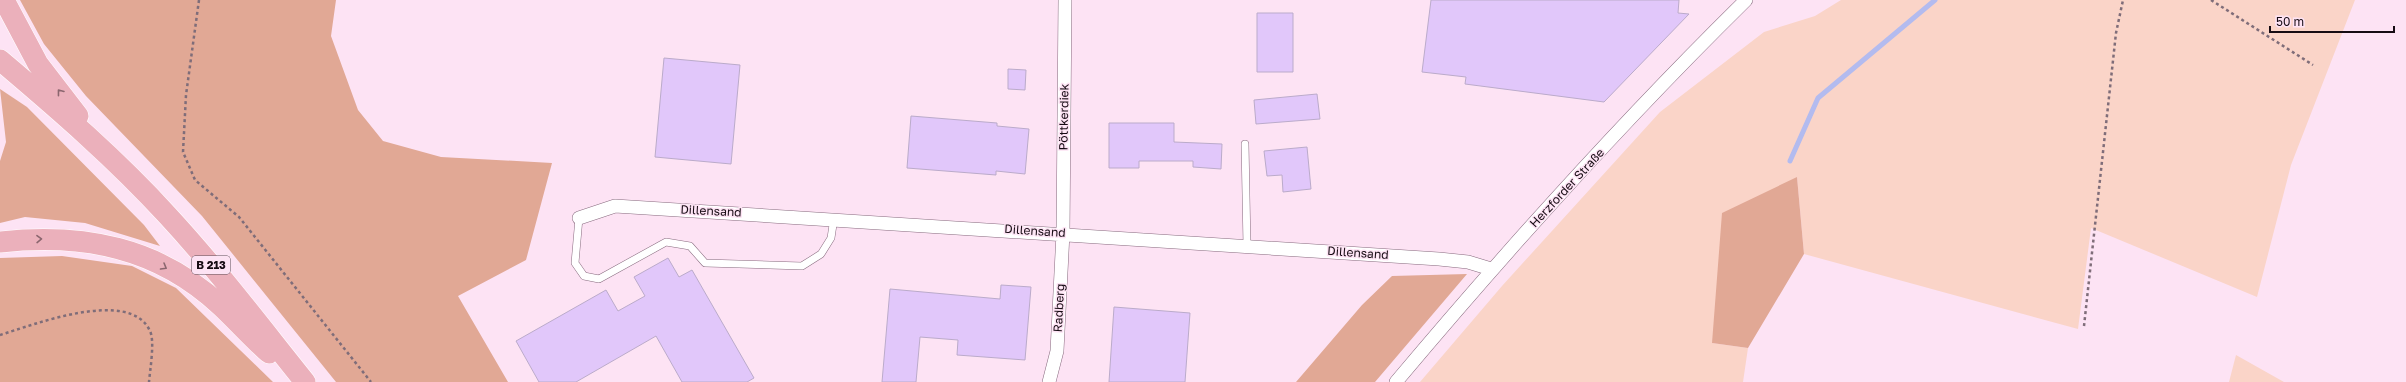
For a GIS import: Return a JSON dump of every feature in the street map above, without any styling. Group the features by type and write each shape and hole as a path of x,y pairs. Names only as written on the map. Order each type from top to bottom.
{"main road":[{"path":"4,0 38,64 109,156"},
{"name":"B 213","path":"0,60 109,156 168,216 221,276 305,382"},
{"path":"0,242 38,238 79,240 116,247 159,264 192,283 221,306 300,382"}],"street":[{"name":"Pöttkerdiek","path":"1063,233 1065,0"},
{"name":"Herzforder Straße","path":"1396,382 1491,269 1709,37 1746,0"},
{"name":"Dillensand","path":"579,218 615,206 834,218 1439,259 1468,262 1491,269"},
{"name":"Radberg","path":"1049,382 1057,351 1063,233"}],"lane":[{"path":"1245,144 1247,246"},
{"path":"579,218 575,263 584,276 599,279 666,242 690,246 705,263 802,266 822,254 831,238 834,218"}],"path":[{"path":"199,0 186,95 183,152 195,180 239,217 371,382"},
{"path":"2084,326 2116,33 2123,0"},
{"path":"2211,0 2313,66"},
{"path":"0,335 75,313 119,311 135,315 144,320 151,332 148,382"}],"shaded area":[{"path":"20,0 336,0 331,36 358,110 383,141 441,157 552,163 526,260 458,296 508,382 336,382 202,216 86,96 44,44"},
{"path":"1841,0 2355,0 2291,165 2257,297 2091,228 2078,329 1804,254 1797,177 1712,343 1748,348 1743,382 1420,382 1502,286 1660,112 1764,32 1815,16"},
{"path":"0,89 27,107 144,225 160,246 85,223 25,217 0,223 0,161 6,142"},
{"path":"1797,177 1804,254 1748,348 1712,343 1722,213"},
{"path":"62,256 132,266 176,288 273,382 0,382 0,258"},
{"path":"1467,274 1375,382 1296,382 1362,305 1392,276"},
{"path":"2236,355 2284,382 2229,382"}],"building":[{"path":"1431,0 1679,0 1678,13 1689,14 1604,102 1465,84 1466,77 1422,72"},
{"path":"1257,13 1293,13 1293,72 1257,72"},
{"path":"664,58 740,65 731,164 655,157"},
{"path":"1008,69 1026,70 1025,90 1008,89"},
{"path":"1317,94 1320,119 1256,124 1254,100"},
{"path":"911,116 997,123 997,126 1029,129 1025,174 996,171 996,175 907,168"},
{"path":"1109,123 1174,123 1174,142 1222,144 1221,169 1193,167 1193,161 1139,161 1139,168 1109,168"},
{"path":"1307,147 1311,189 1283,192 1282,175 1267,176 1264,151"},
{"path":"668,258 679,277 692,270 754,378 747,382 682,382 656,336 576,382 539,382 516,341 606,290 618,311 645,296 634,277"},
{"path":"1001,285 1031,287 1025,360 957,355 958,340 920,337 916,382 882,382 890,289 1000,299"},
{"path":"1114,307 1190,313 1185,382 1109,382"}],"waterway":[{"path":"1790,161 1818,98 1935,0"}]}
